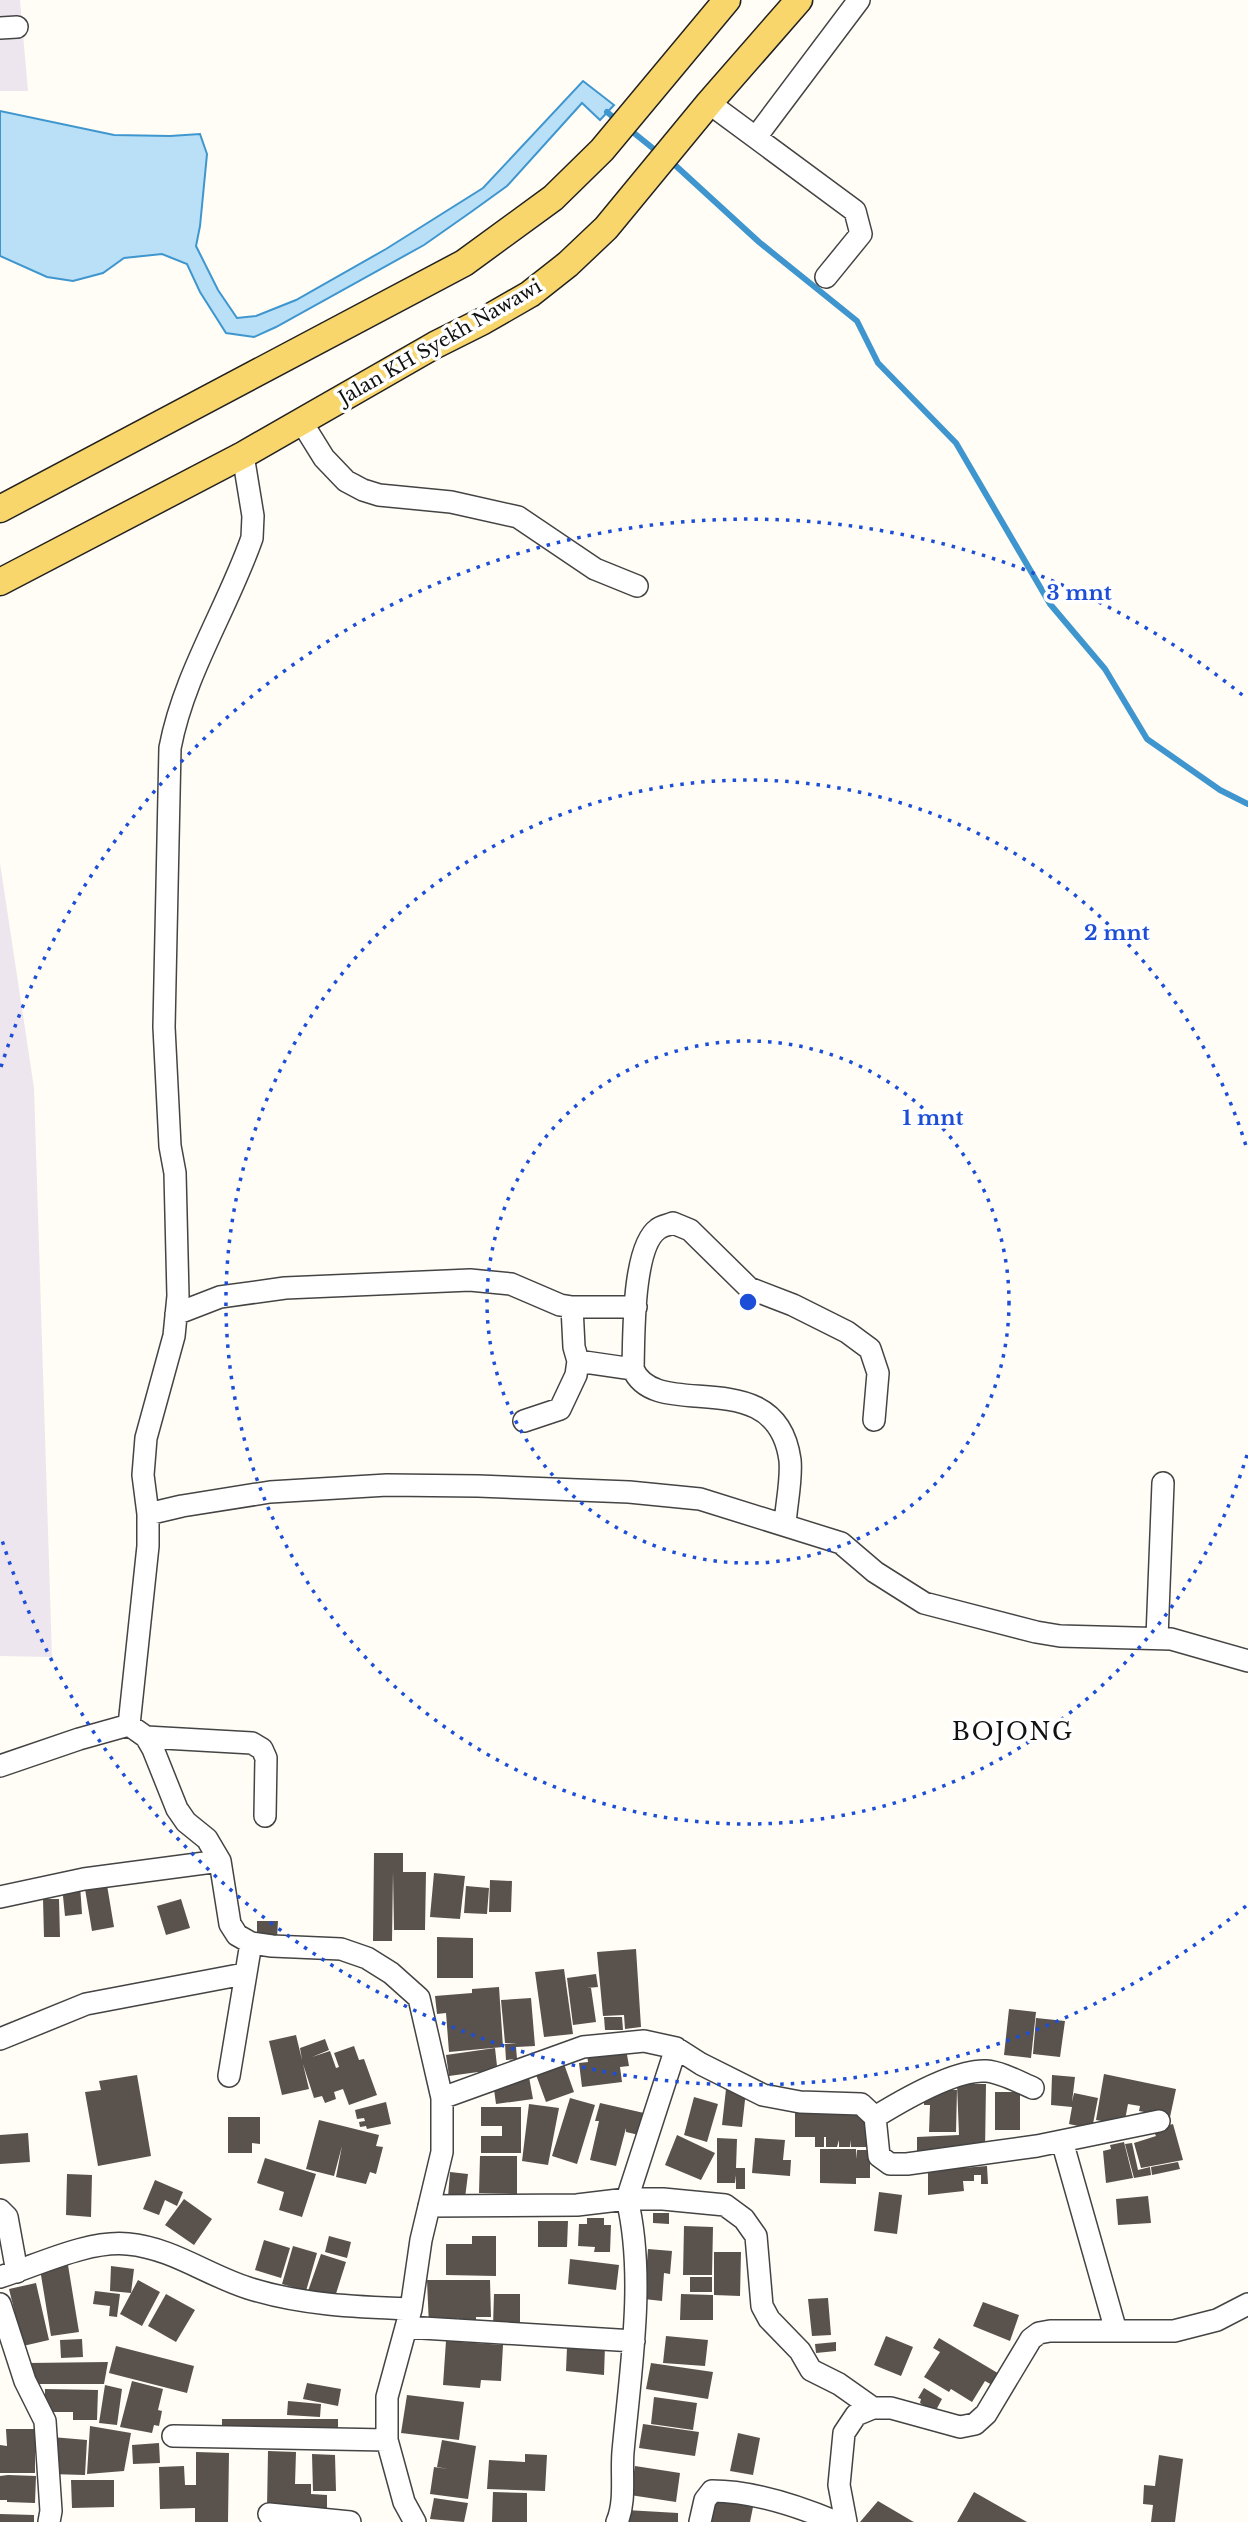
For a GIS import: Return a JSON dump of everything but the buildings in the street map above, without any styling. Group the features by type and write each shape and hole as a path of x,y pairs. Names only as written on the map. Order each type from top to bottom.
{"main road":[{"path":"0,509 464,263 553,198 601,150 727,0"},
{"name":"Jalan KH Syekh Nawawi","path":"0,582 243,455 530,294 568,264 606,228 709,103 799,0"}],"street":[{"path":"756,137 859,0"},
{"path":"709,103 855,211 861,234 826,277"},
{"path":"302,421 324,457 346,481 362,490 379,495 451,502 519,517 595,569 637,586"},
{"path":"243,455 253,516 252,538 180,708 170,748 164,1027 170,1146 175,1173 176,1314 174,1336 146,1438 143,1475 148,1514 148,1546 137,1731 153,1749 177,1809 186,1822 206,1839 220,1860 230,1924 237,1935 251,1943 341,1948 367,1958 391,1973 419,1998 442,2098 442,2152 408,2318 387,2397 387,2440 404,2502 415,2522"},
{"path":"785,1525 790,1461 780,1426 763,1410 715,1396 669,1393 643,1385 633,1369 638,1273 644,1249 657,1229 673,1223 690,1230 749,1288 793,1305 847,1332 870,1349 878,1373 874,1420"},
{"path":"176,1314 220,1297 285,1288 470,1280 510,1284 560,1305 572,1307 636,1307"},
{"path":"524,1421 560,1409 576,1375 578,1361 574,1348 572,1307"},
{"path":"578,1361 633,1369"},
{"path":"1157,1637 1163,1483"},
{"path":"148,1514 270,1492 348,1486 478,1486 629,1492 700,1499 841,1543 875,1572 923,1603 1036,1632 1060,1636 1157,1637 1248,1661"},
{"path":"0,1766 79,1739 137,1731 252,1743 262,1749 266,1758 265,1816"},
{"path":"0,1897 84,1879 220,1860"},
{"path":"229,2076 251,1943"},
{"path":"0,2039 86,2004 244,1974"},
{"path":"442,2098 583,2047 644,2040 676,2048 701,2064 763,2095 800,2102 861,2104 875,2117 880,2156 890,2164 1062,2141 1159,2121"},
{"path":"617,2522 622,2505 623,2458 636,2298 631,2214 627,2199 676,2048"},
{"path":"875,2117 901,2100 963,2073 987,2071 1033,2088"},
{"path":"1062,2141 1116,2331"},
{"path":"429,2206 577,2205 627,2199 663,2199 725,2205 744,2220 756,2236 762,2306 769,2319 800,2351 811,2370 839,2384 873,2408"},
{"path":"0,2210 6,2217 9,2274 93,2246 127,2244 178,2256 246,2287 302,2302 408,2318 634,2341"},
{"path":"0,2304 25,2381 45,2421 51,2511 49,2522"},
{"path":"846,2522 839,2485 845,2433 856,2415 873,2408 891,2409 960,2427 975,2424 986,2414 1031,2339 1040,2333 1174,2331 1217,2320 1248,2304"},
{"path":"173,2435 387,2440"},
{"path":"700,2522 709,2492 725,2491 794,2507 836,2522"},
{"path":"269,2514 350,2522"}],"shaded area":[{"path":"0,0 20,0 28,91 0,91"},
{"path":"0,863 34,1088 52,1657 0,1656"}],"water":[{"path":"583,81 614,105 600,120 582,103 507,186 471,212 424,245 254,337 226,333 200,292 187,264 162,254 124,258 103,273 73,281 47,277 0,256 0,111 114,135 200,134 207,154 196,246 218,290 237,318 256,316 296,300 386,249 483,188"}],"waterway":[{"path":"607,112 613,117"},
{"path":"634,133 655,150"},
{"path":"676,166 759,242 857,321 878,363 956,443 1050,604 1105,669 1147,739 1220,790 1248,804"}],"district":[{"name":"BOJONG","path":"1013,1732"}]}
